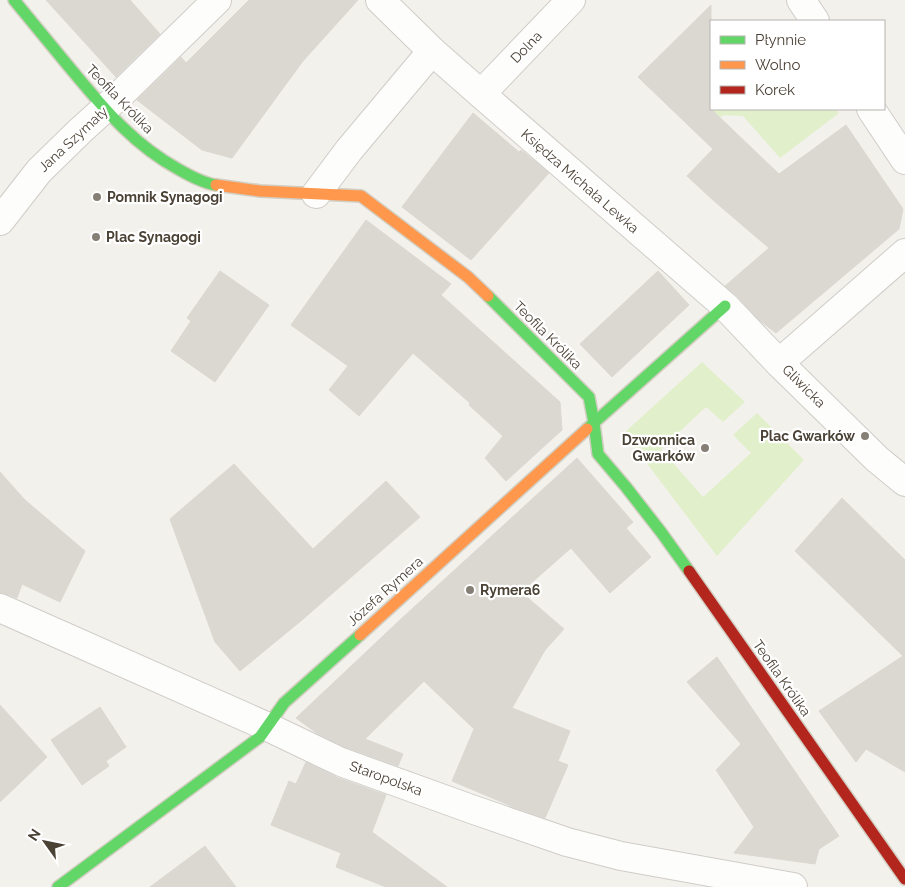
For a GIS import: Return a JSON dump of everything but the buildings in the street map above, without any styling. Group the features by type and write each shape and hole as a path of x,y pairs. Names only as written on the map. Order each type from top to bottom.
{"street":[{"name":"Teofila Królika","path":"14,0 105,109 144,147 163,160 188,175 210,184 260,191 360,196 468,277 589,397 598,454 661,532 905,879"},
{"name":"Jana Szymały","path":"0,221 39,171 217,0"},
{"name":"Księdza Michała Lewka","path":"380,0 432,51 725,306 779,362"},
{"name":"Dolna","path":"481,94 571,0"},
{"path":"801,0 815,20"},
{"path":"316,194 349,150 432,51"},
{"path":"872,110 905,160"},
{"name":"Gliwicka","path":"905,253 779,362 877,459 905,482"},
{"name":"Józefa Rymera","path":"58,887 260,737 284,703 725,306"},
{"name":"Staropolska","path":"0,608 268,727 341,762 567,842 621,856 793,887"},
{"path":"897,887 905,884"}],"green space":[{"path":"712,110 837,110 839,113 780,158 743,116 724,115 714,120 709,113"},
{"path":"702,362 745,402 723,422 706,407 661,449 703,497 751,453 733,435 757,413 804,460 717,556 624,433"}],"traffic: fast":[{"path":"14,0 94,97 132,136 146,148 178,169 201,181 216,185"},
{"path":"488,296 589,397 598,454 626,487 689,571"},
{"path":"587,429 725,306"},
{"path":"58,887 260,737 284,703 360,635"}],"traffic: slow":[{"path":"216,185 260,191 361,196 468,277 488,296"},
{"path":"360,635 587,429"}],"traffic: jam":[{"path":"689,571 905,879"}],"place":[{"name":"Pomnik Synagogi","path":"97,197"},
{"name":"Plac Synagogi","path":"96,237"},
{"name":"Plac Gwarków","path":"865,436"},
{"name":"Dzwonnica Gwarków","path":"705,448"},
{"name":"Rymera6","path":"470,590"}]}
